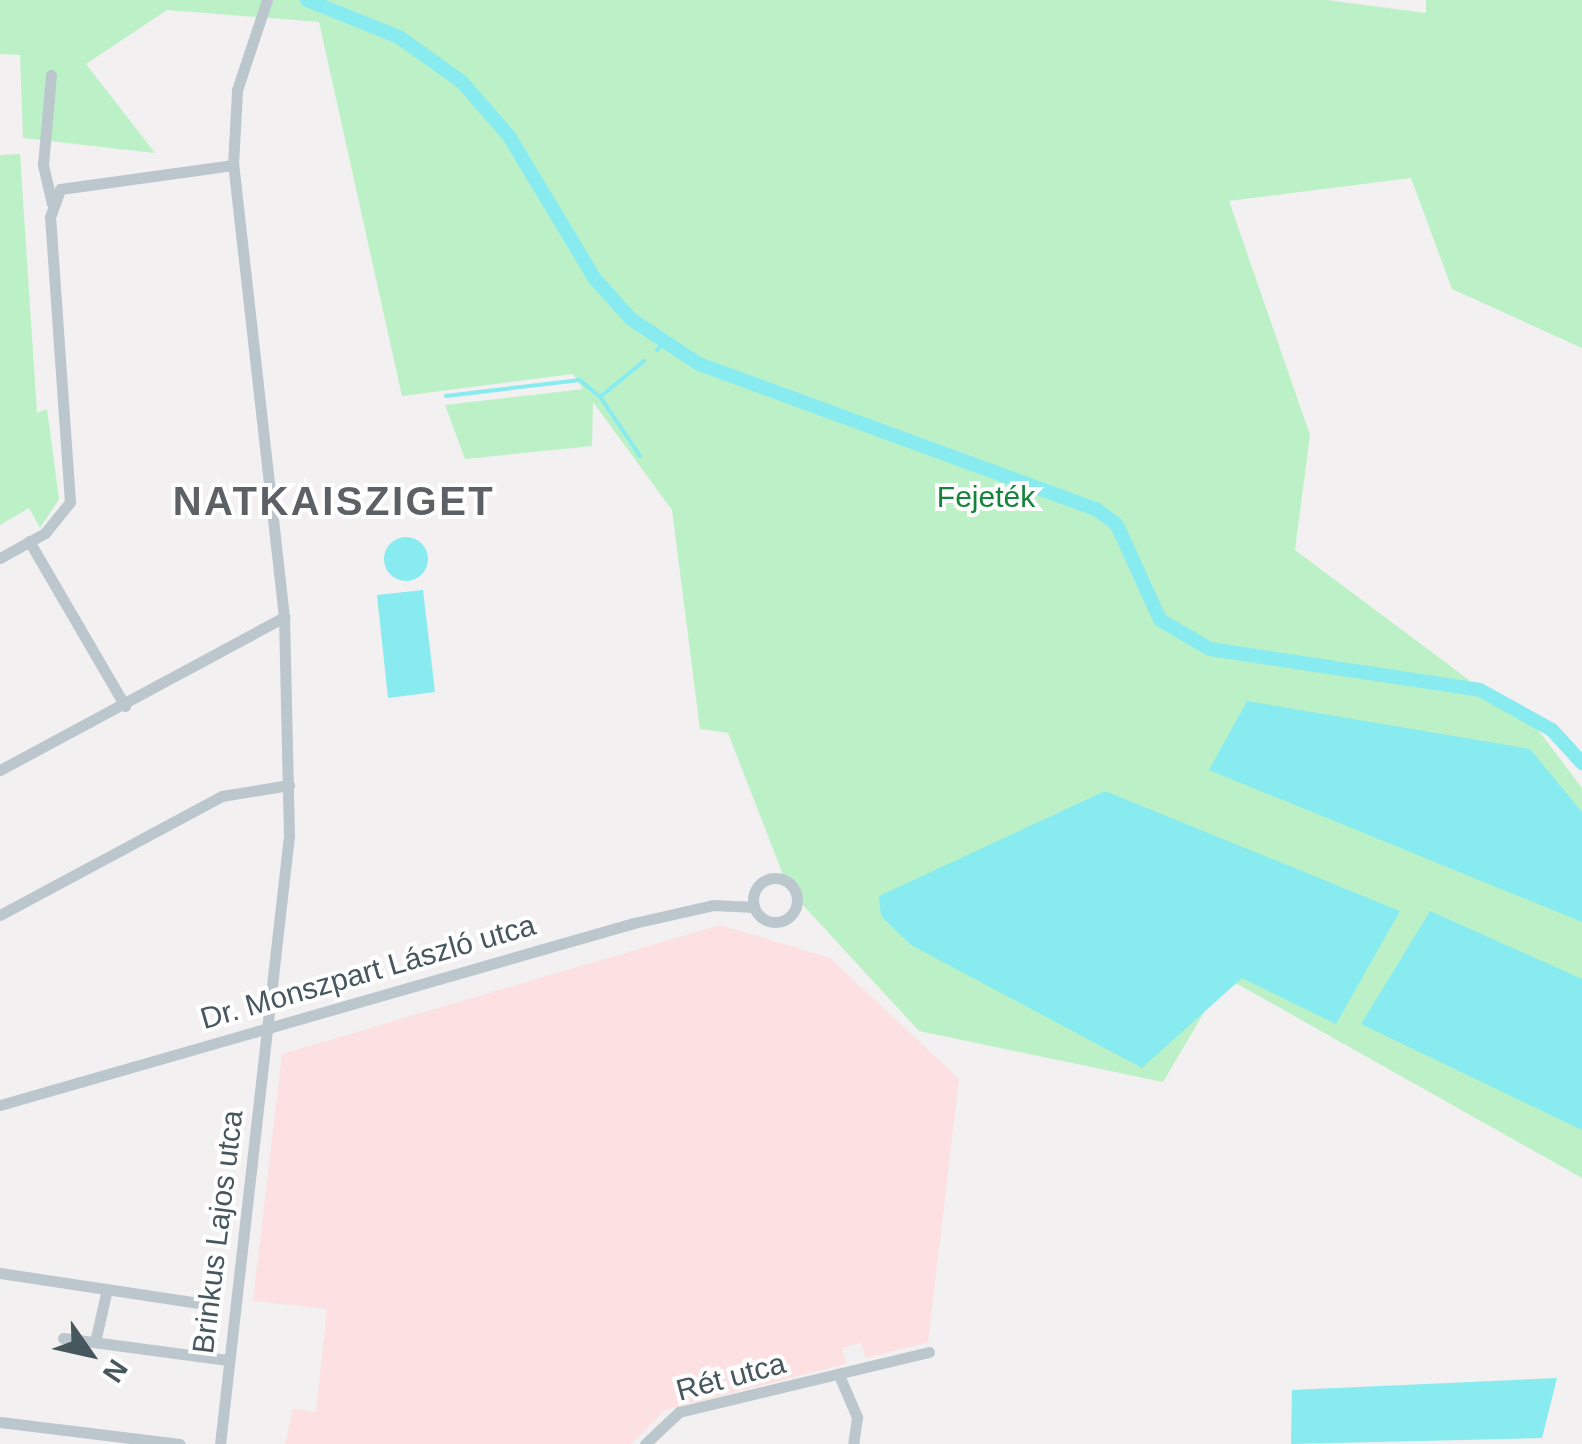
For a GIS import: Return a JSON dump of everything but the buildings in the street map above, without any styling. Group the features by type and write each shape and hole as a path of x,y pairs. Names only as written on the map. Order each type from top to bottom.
{"street":[{"name":"Brinkus Lajos utca","path":"220,1444 290,784 284,617 233,165 237,90 268,0"},
{"path":"0,558 29,541 70,502 52,203 43,166 51,75"},
{"path":"52,203 76,180 233,165"},
{"path":"29,541 125,706"},
{"path":"0,770 284,617"},
{"path":"0,915 222,796 290,784"},
{"name":"Dr. Monszpart László utca","path":"0,1105 647,920 754,908"},
{"path":"0,1273 204,1304"},
{"path":"95,1342 107,1290"},
{"path":"63,1338 228,1360"},
{"name":"Rét utca","path":"646,1444 678,1412 929,1352"},
{"path":"840,1375 857,1417 853,1444"},
{"path":"0,1422 180,1444"}],"shaded area":[{"path":"720,925 830,958 959,1079 928,1342 866,1358 861,1342 842,1348 846,1364 665,1410 631,1444 285,1444 293,1409 316,1412 327,1309 253,1301 282,1054"}],"green space":[{"name":"Fejeték","path":"0,0 1327,0 1426,13 1426,0 1582,0 1582,348 1452,289 1411,178 1229,201 1310,435 1295,550 1469,680 1471,695 1517,702 1582,788 1582,1178 1225,977 1163,1082 919,1031 789,890 728,733 700,729 672,510 593,402 592,446 465,459 445,405 583,389 573,374 402,396 319,22 167,10 86,64 155,153 23,138 20,55 0,54"},
{"path":"20,154 37,413 47,409 59,499 40,528 29,508 0,525 0,155"}],"water":[{"path":"406,537 422,543 428,559 422,575 406,581 390,575 384,559 390,543"},
{"path":"423,590 435,692 388,698 377,595"},
{"path":"1247,701 1530,749 1582,812 1582,922 1209,770"},
{"path":"1105,791 1400,911 1336,1024 1242,978 1142,1068 911,945 881,916 879,896"},
{"path":"1430,911 1582,979 1582,1130 1361,1024"},
{"path":"1557,1378 1542,1438 1291,1444 1292,1390"}],"waterway":[{"path":"307,0 399,37 462,82 509,136 595,279 631,319 699,364 1096,509 1117,525 1160,620 1210,649 1480,690 1552,730 1582,763"},
{"path":"657,350 664,343"},
{"path":"446,396 580,380 600,397 644,361"},
{"path":"601,398 640,456"}],"district":[{"name":"NATKAISZIGET","path":"334,501"}]}
